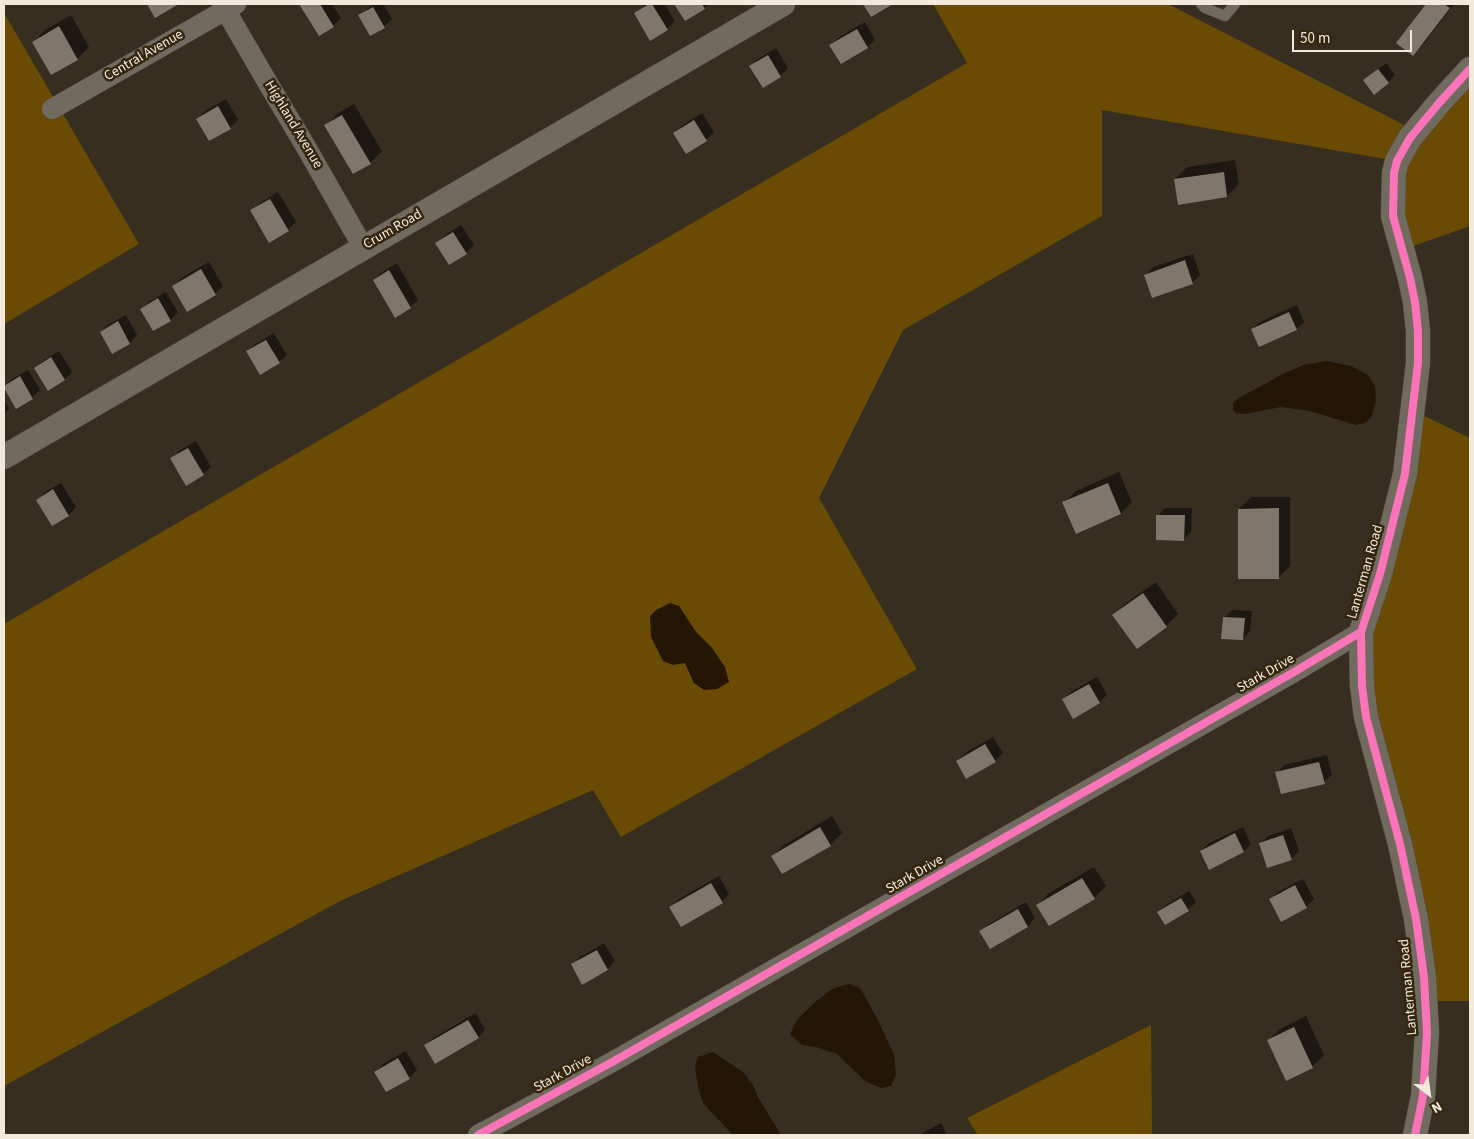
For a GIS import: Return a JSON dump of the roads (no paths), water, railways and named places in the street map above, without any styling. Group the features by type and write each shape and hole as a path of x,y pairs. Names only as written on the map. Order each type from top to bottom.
{"street":[{"name":"Crum Road","path":"4,457 783,4"},
{"name":"Highland Avenue","path":"228,6 269,85 363,247"},
{"name":"Central Avenue","path":"52,108 228,6"},
{"name":"Lanterman Road","path":"1415,1135 1423,1096 1427,1033 1424,977 1416,919 1400,844 1366,717 1362,686 1361,632 1380,574 1405,474 1418,362 1418,331 1415,302 1393,216 1394,173 1397,161 1410,138 1470,69"},
{"name":"Stark Drive","path":"478,1135 614,1061 1361,632"}],"lane":[{"path":"1201,4 1205,8 1225,16 1235,4"}]}
